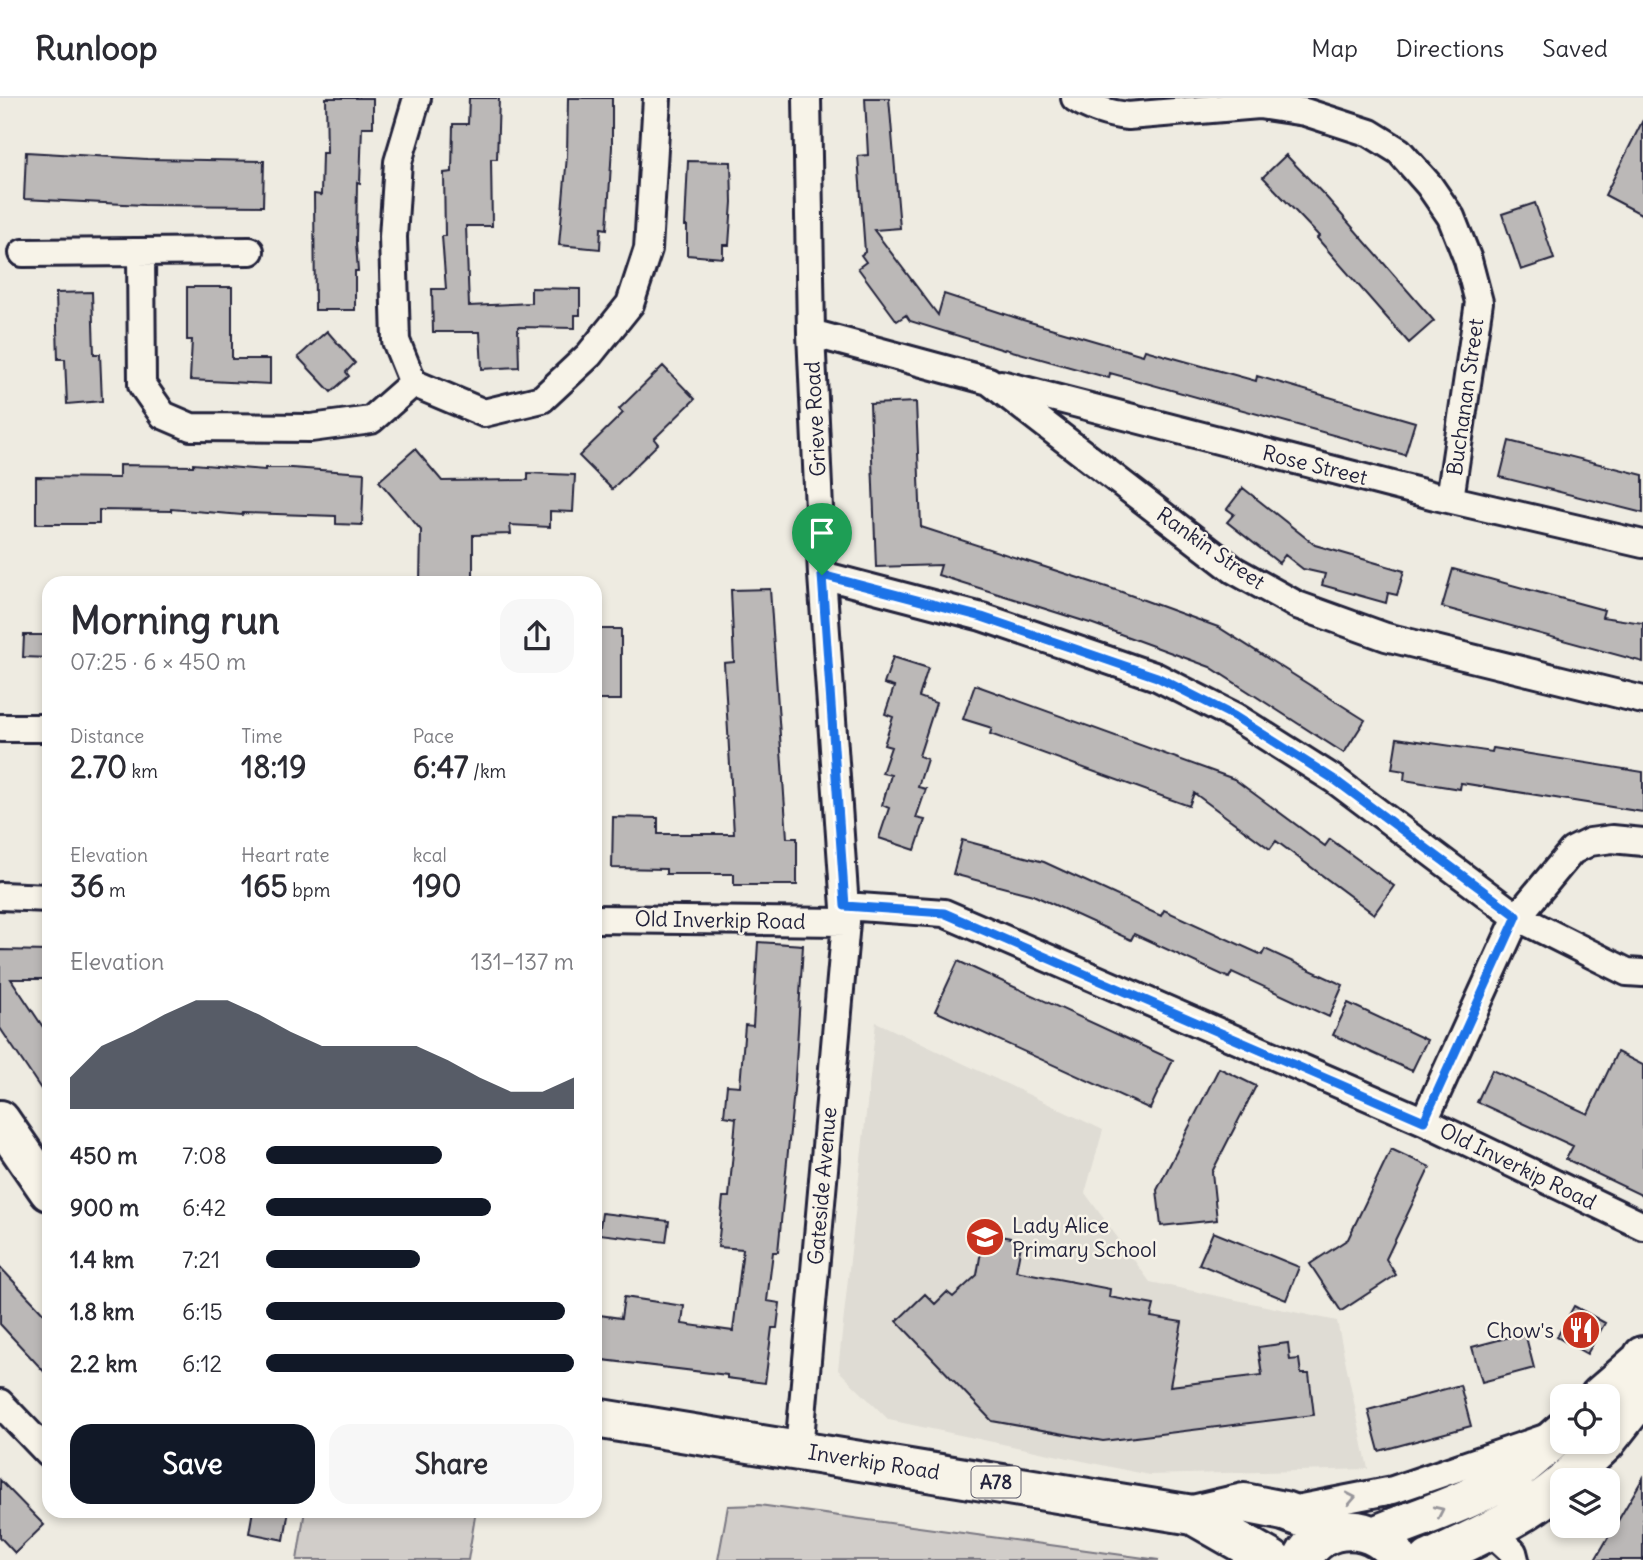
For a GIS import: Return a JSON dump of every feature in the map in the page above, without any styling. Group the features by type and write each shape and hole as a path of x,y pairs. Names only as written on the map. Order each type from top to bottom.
{"highway":[{"path":"0,1120 42,1181"},
{"path":"1614,1384 1642,1359"},
{"path":"1620,1424 1630,1411 1642,1359"},
{"name":"Inverkip Road","path":"602,1419 1194,1514 1272,1560"},
{"path":"1387,1548 1426,1517 1474,1495 1518,1470 1550,1442"},
{"path":"1579,1468 1593,1454"},
{"path":"1429,1560 1490,1531 1550,1494"},
{"name":"Inverkip Road","path":"1194,1514 1244,1503 1284,1511 1338,1531 1363,1531 1387,1548"},
{"path":"1302,1560 1314,1543 1338,1531"}],"street":[{"path":"417,98 398,162 393,237 396,341 413,383 484,413 542,399 589,355 630,304 648,249 657,98"},
{"name":"Grieve Road","path":"807,98 811,332 822,575 846,914"},
{"name":"Buchanan Street","path":"1075,98 1087,106 1110,114 1128,116 1258,105 1338,121 1370,133 1399,151 1429,185 1451,217 1468,260 1479,302 1450,499"},
{"path":"23,253 250,251"},
{"path":"141,252 142,385 163,415 191,427 311,428 371,420 413,383"},
{"name":"Rankin Street","path":"811,332 989,381 1234,570 1297,606 1386,637 1643,700"},
{"name":"Rose Street","path":"989,381 1450,499 1643,544"},
{"path":"822,575 982,617 1157,677 1234,716 1335,780 1517,916 1627,972 1643,973"},
{"path":"0,728 42,728"},
{"path":"1424,1121 1517,916 1572,851 1590,842 1612,839 1643,842"},
{"path":"0,895 42,898"},
{"name":"Old Inverkip Road","path":"602,919 944,913 1424,1121 1643,1226"},
{"name":"Gateside Avenue","path":"799,1450 846,914"},
{"path":"0,1404 42,1447"},
{"path":"1284,1511 1393,1490 1550,1436"},
{"path":"1490,1531 1513,1552 1515,1560"}],"shaded area":[{"name":"Lady Alice Primary School","path":"876,1022 1103,1130 1085,1193 1150,1282 1337,1321 1368,1469 1149,1475 889,1420 838,1370"},
{"path":"759,1505 1159,1560 718,1560 728,1506"},
{"path":"304,1518 475,1518 468,1560 297,1560"}],"building":[{"path":"326,98 373,98 373,127 362,127 360,183 357,182 358,271 355,271 355,310 315,310 314,194 321,195 322,153 327,153"},
{"path":"469,98 499,98 497,159 491,159 492,226 466,226 469,306 531,303 531,288 580,289 580,315 575,315 575,328 518,327 519,367 482,369 480,332 433,332 432,289 446,289 442,236 445,236 444,173 452,172 453,124 468,124"},
{"path":"568,98 612,98 607,229 601,228 600,249 559,245 567,156"},
{"path":"865,98 889,98 900,228 874,230 938,315 944,294 1143,355 1145,350 1256,381 1257,376 1415,422 1405,455 1110,373 1109,378 1004,350 910,321 906,315 897,321 858,268 866,262 861,255 865,252 858,156 868,155"},
{"path":"1643,120 1643,215 1605,195"},
{"path":"26,152 147,159 264,161 263,206 144,205 24,199"},
{"path":"1286,155 1434,321 1409,343 1317,238 1319,236 1263,177"},
{"path":"688,161 731,162 729,245 723,245 723,258 687,255 685,226"},
{"path":"1535,203 1554,259 1521,270 1502,214"},
{"path":"187,287 232,287 232,359 270,359 270,384 190,380 192,340 187,340"},
{"path":"92,292 94,354 100,354 102,401 67,404 65,359 58,359 56,293"},
{"path":"327,331 355,363 346,372 349,376 331,392 298,357"},
{"path":"663,366 695,399 654,439 658,444 612,489 579,456 623,413 619,409"},
{"path":"916,402 921,527 1119,591 1218,627 1365,720 1344,753 1210,667 1093,624 938,575 941,565 876,567 870,404"},
{"path":"1509,441 1643,475 1643,513 1500,477"},
{"path":"415,449 442,481 528,480 528,473 575,475 573,512 550,511 550,527 510,525 511,534 473,535 473,576 420,576 421,530 379,481"},
{"path":"193,464 265,470 291,468 364,473 362,525 336,524 336,516 242,515 171,509 99,510 99,524 36,524 36,477 119,478 119,465"},
{"path":"1243,488 1315,545 1404,571 1397,595 1388,593 1386,603 1322,585 1325,574 1303,569 1285,555 1279,563 1227,522 1234,514 1227,509"},
{"path":"1453,569 1604,610 1602,617 1643,623 1643,662 1442,607"},
{"path":"770,589 787,838 797,838 797,885 734,885 734,874 666,874 666,869 612,868 613,817 658,818 658,834 734,834 724,663 734,662 731,590"},
{"path":"602,629 621,629 621,700 602,700"},
{"path":"24,635 42,635 42,658 23,657"},
{"path":"893,657 928,668 919,697 936,703 919,756 927,759 918,787 926,789 916,818 925,820 915,850 879,838 889,808 882,805 891,775 882,773 891,747 884,745 893,717 885,714 894,687 884,684"},
{"path":"975,685 1234,779 1325,846 1330,839 1394,886 1374,914 1276,841 1270,849 1194,793 1189,806 990,734 992,728 963,719"},
{"path":"1397,738 1492,752 1493,748 1643,772 1643,812 1461,783 1460,789 1404,780 1405,771 1392,769"},
{"path":"962,840 1044,862 1161,916 1164,910 1262,955 1265,949 1343,985 1329,1017 1232,972 1229,978 1134,934 1131,940 1033,895 953,874"},
{"path":"758,942 803,945 795,1080 778,1252 773,1252 767,1301 780,1303 777,1328 772,1328 765,1383 727,1378 727,1375 602,1360 602,1315 621,1318 624,1297 684,1306 682,1324 733,1331 743,1249 718,1247 723,1197 729,1197 736,1118 724,1116 727,1085 740,1086 745,1025 753,1026"},
{"path":"0,950 42,951 42,979 11,979 42,1026 42,1091 0,1028"},
{"path":"958,961 1173,1060 1150,1109 935,1011"},
{"path":"1348,1003 1427,1040 1412,1071 1333,1035"},
{"path":"1617,1052 1643,1065 1643,1196 1566,1159 1573,1146 1477,1102 1492,1070 1588,1114"},
{"path":"1219,1068 1256,1086 1212,1172 1217,1220 1161,1226 1157,1190"},
{"path":"1391,1149 1430,1167 1386,1259 1396,1275 1341,1311 1310,1264 1348,1239"},
{"path":"602,1213 669,1221 666,1242 602,1234"},
{"path":"1213,1232 1299,1267 1286,1300 1199,1264"},
{"path":"984,1233 1022,1240 1016,1271 1110,1289 1109,1297 1154,1305 1151,1317 1182,1322 1170,1386 1262,1375 1258,1347 1288,1343 1290,1360 1299,1359 1301,1374 1309,1374 1314,1415 1103,1441 992,1421 897,1321 925,1294 935,1304 947,1292 953,1297 977,1275"},
{"path":"0,1267 42,1312 42,1369 0,1324"},
{"name":"Chow's","path":"1574,1306 1605,1323 1587,1354 1557,1337"},
{"path":"1525,1333 1534,1368 1482,1382 1472,1347"},
{"path":"1460,1385 1471,1426 1379,1451 1368,1410"},
{"path":"1643,1478 1643,1560 1595,1560 1608,1538 1620,1538 1620,1517"},
{"path":"0,1480 44,1525 15,1553 0,1537"},
{"path":"252,1518 288,1518 284,1540 249,1533"}],"place":[{"name":"Lady Alice Primary School","path":"985,1237"},
{"name":"Chow's","path":"1581,1330"}],"route":[{"path":"822,575 982,617 1157,677 1234,716 1335,780 1517,916 1424,1121 944,913 845,906 822,575"}]}
